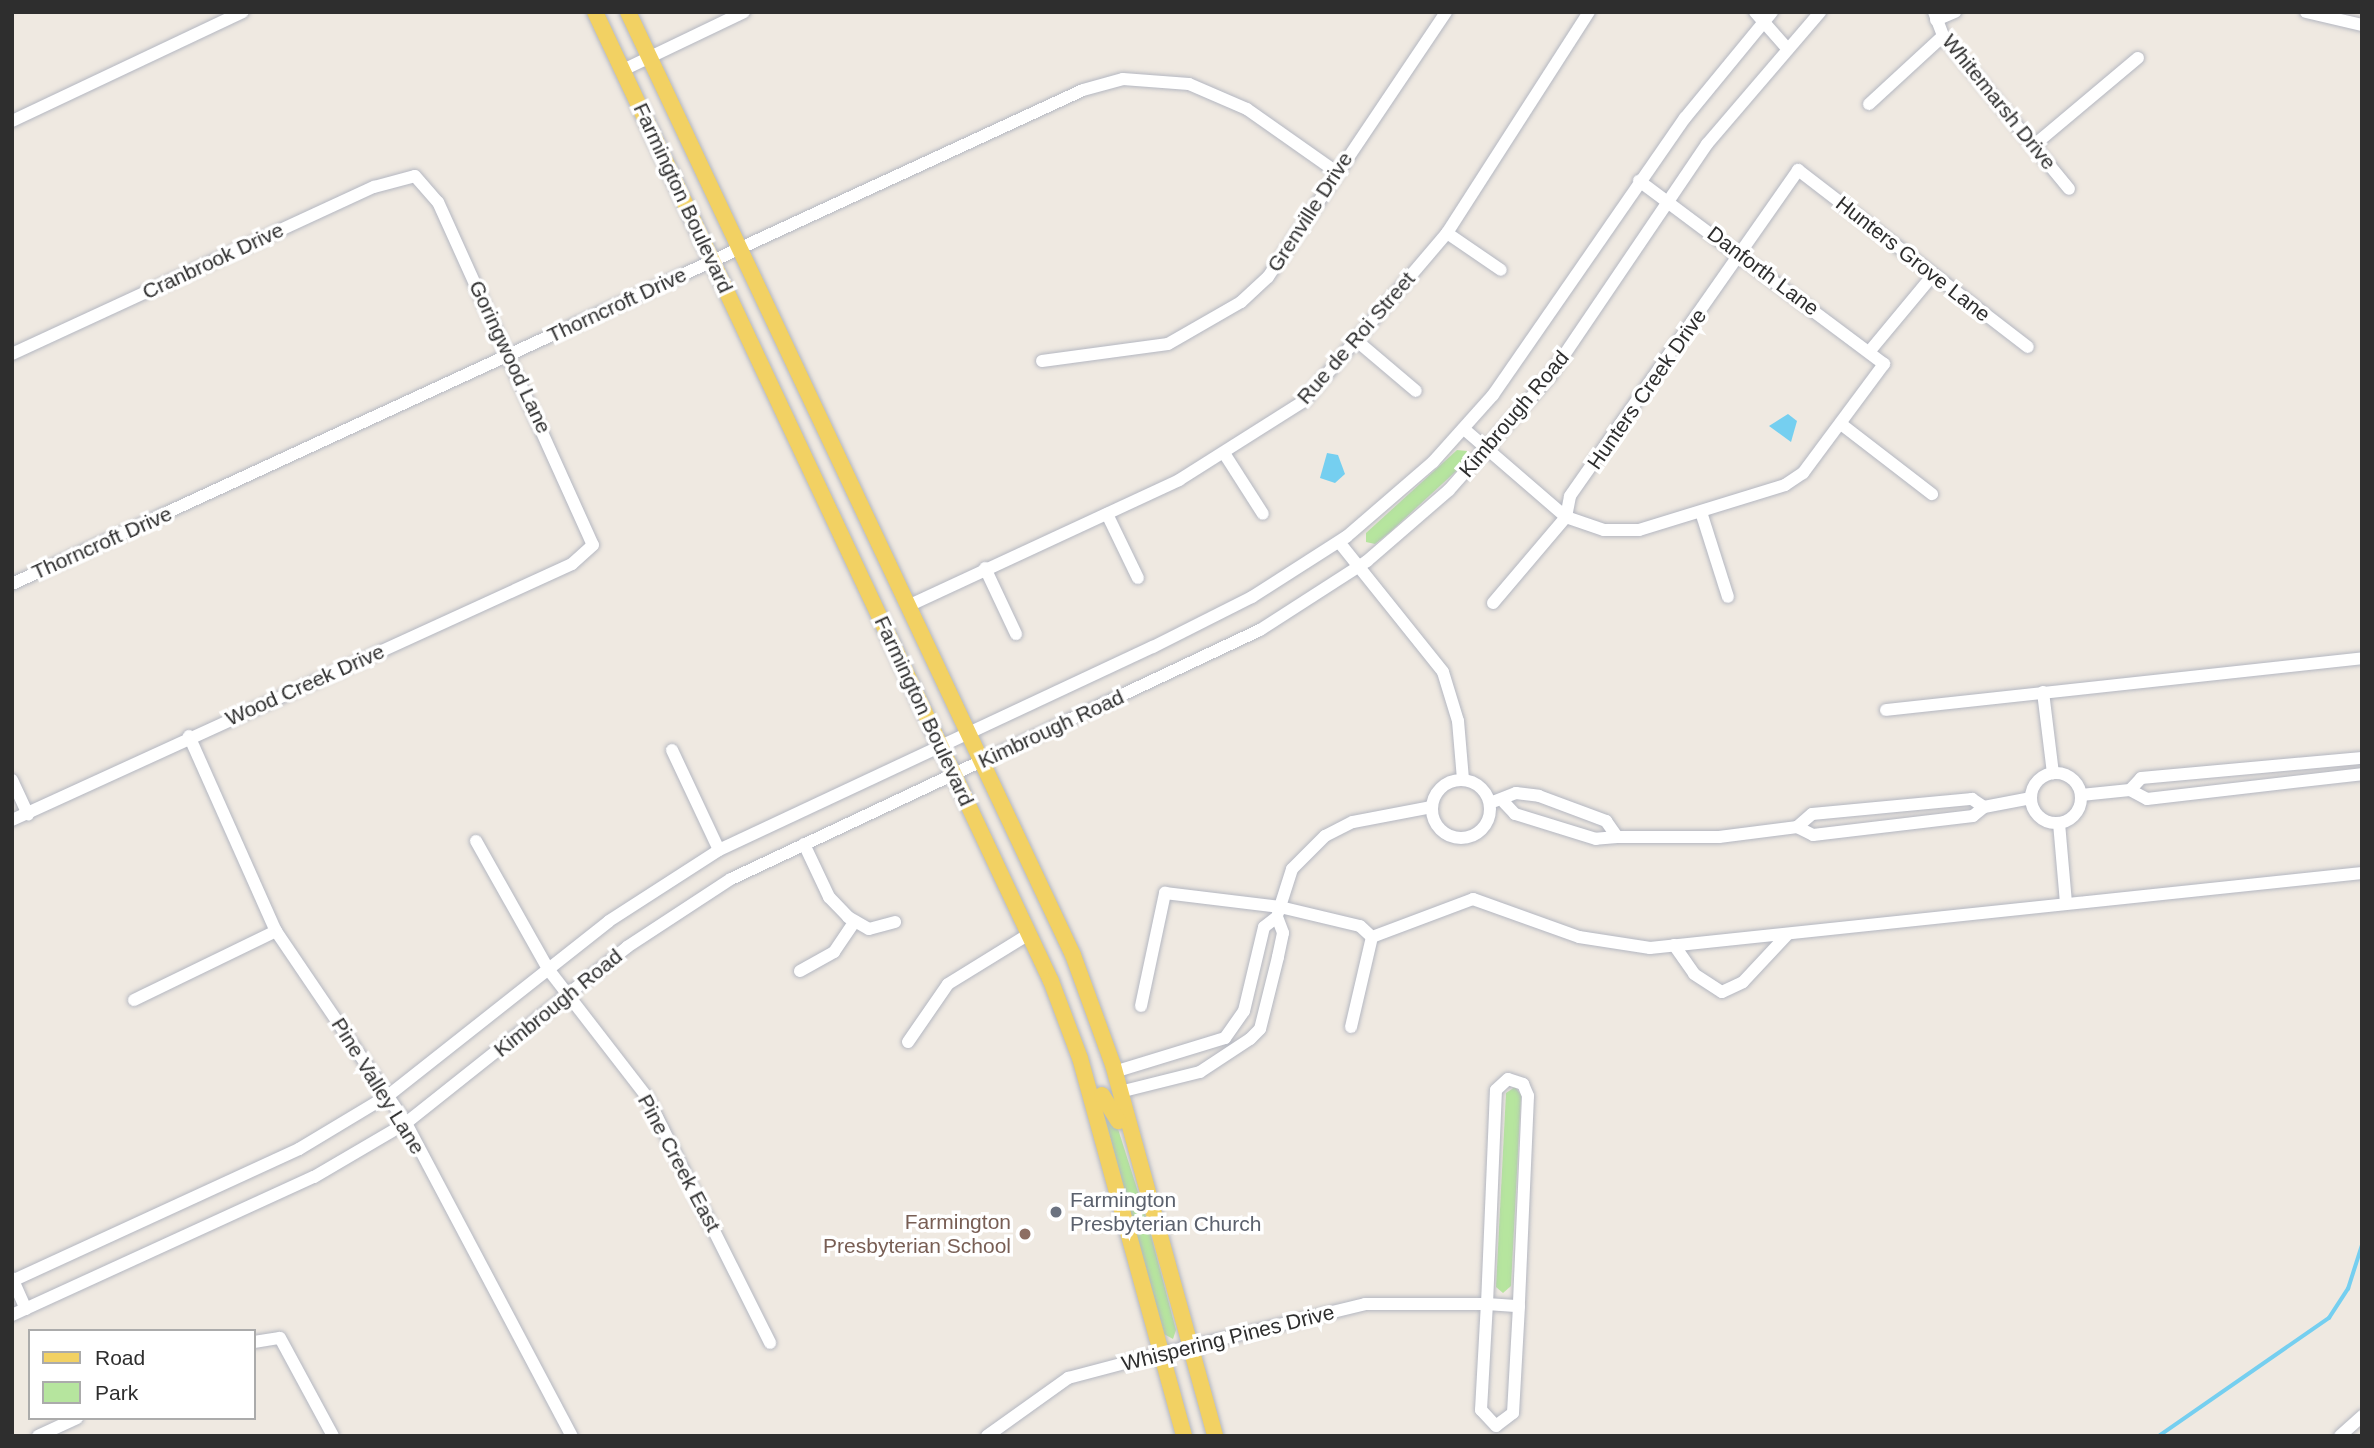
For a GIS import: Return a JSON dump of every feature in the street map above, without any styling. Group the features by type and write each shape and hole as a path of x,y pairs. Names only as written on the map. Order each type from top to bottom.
{"main road":[{"name":"Farmington Boulevard","path":"595,12 1030,934 1097,1097 1159,1354 1184,1436"},
{"name":"Farmington Boulevard","path":"628,12 1073,955 1120,1092 1188,1347 1215,1436"},
{"path":"1097,1097 1120,1092"},
{"path":"1097,1097 1114,1107 1153,1215"}],"street":[{"path":"12,121 243,12"},
{"path":"622,70 744,12"},
{"name":"Grenville Drive","path":"1042,361 1168,344 1209,324 1268,277 1335,172 1446,12"},
{"name":"Rue de Roi Street","path":"908,606 985,568 1107,514 1224,453 1304,401 1447,233 1589,12"},
{"name":"Kimbrough Road","path":"12,1315 313,1177 406,1123 627,947 731,879 1260,630 1358,567 1488,450 1550,376 1668,200 1785,46 1820,12"},
{"path":"1935,16 1955,12"},
{"path":"2306,12 2362,25"},
{"path":"1763,15 1785,46"},
{"name":"Kimbrough Road","path":"13,1280 299,1149 388,1095 548,969 719,850 1252,597 1339,542 1464,429 1639,181 1763,15"},
{"name":"Whitemarsh Drive","path":"1935,16 1943,36 2069,189"},
{"path":"1869,104 1943,36"},
{"path":"2033,146 2138,58"},
{"name":"Thorncroft Drive","path":"12,584 1083,90 1124,79 1189,84 1235,104 1335,172"},
{"name":"Hunters Creek Drive","path":"1493,603 1566,517 1570,496 1628,422 1798,170"},
{"name":"Hunters Grove Lane","path":"1798,170 2028,347"},
{"name":"Cranbrook Drive","path":"12,354 373,187 415,176"},
{"name":"Goringwood Lane","path":"415,176 438,202 593,545"},
{"name":"Danforth Lane","path":"1639,181 1740,253 1884,364 1842,424"},
{"path":"1447,233 1501,270"},
{"path":"1870,352 1933,275"},
{"path":"1357,341 1416,391"},
{"path":"1464,429 1566,517 1583,526 1639,530 1785,485 1803,473 1842,424 1933,494"},
{"path":"1224,453 1263,514"},
{"path":"1701,512 1728,597"},
{"path":"1107,514 1138,578"},
{"path":"1339,542 1446,678 1463,779"},
{"name":"Wood Creek Drive","path":"12,820 189,736 572,564 593,545"},
{"path":"985,568 1016,635"},
{"path":"1886,710 2362,658"},
{"path":"2043,692 2053,773"},
{"name":"Pine Valley Lane","path":"189,736 276,931 406,1123 572,1436"},
{"path":"673,750 719,850"},
{"path":"2130,790 2141,778 2362,758"},
{"path":"2053,773 2073,779 2081,795 2074,816 2059,823 2036,814 2031,798 2036,783 2053,773"},
{"path":"2081,795 2130,790 2147,799 2362,774"},
{"path":"1617,837 1606,821 1548,799 1516,793 1497,803 1486,824 1461,838 1443,832 1432,807 1438,789 1463,779 1482,787 1497,803 1515,814 1541,818 1596,839 1617,837 1685,840 1797,827 1813,835 1973,816 1984,807 2031,798"},
{"path":"12,780 28,814"},
{"path":"1541,818 1548,799"},
{"path":"1797,827 1812,814 1972,799 1984,807"},
{"path":"1114,1072 1225,1038 1244,1011 1264,927 1278,912 1292,869 1325,836 1353,822 1432,807"},
{"path":"2059,823 2066,903"},
{"name":"Pine Creek East","path":"476,841 548,969 567,997 647,1097 771,1343"},
{"path":"804,844 829,897 855,921 869,929 895,922"},
{"path":"1372,937 1473,899 1606,944 1674,945 2362,873"},
{"path":"1141,1006 1165,893 1360,926 1372,937"},
{"path":"1120,1092 1200,1072 1251,1039 1260,1029 1283,933 1278,912"},
{"path":"800,971 834,951 855,921"},
{"path":"134,1000 276,931"},
{"path":"908,1042 948,984 1030,934"},
{"path":"1674,945 1693,974 1722,992 1743,982 1787,935"},
{"path":"1351,1027 1372,937"},
{"path":"1513,1080 1528,1096 1519,1306 1513,1413 1496,1426 1481,1409 1487,1304 1496,1090 1513,1080"},
{"path":"13,1280 26,1309"},
{"name":"Whispering Pines Drive","path":"988,1436 1068,1378 1159,1354 1365,1304 1519,1306"},
{"path":"256,1342 280,1338 333,1436"},
{"path":"2340,1436 2362,1416"},
{"path":"38,1436 73,1420"}],"green space":[{"path":"1457,450 1467,451 1466,462 1375,544 1366,542 1366,533"},
{"path":"1515,1087 1521,1095 1511,1286 1503,1293 1496,1287 1506,1093"},
{"path":"1103,1110 1112,1110 1147,1220 1176,1330 1173,1339 1162,1333"}],"water":[{"path":"1788,414 1797,421 1791,442 1769,426"},
{"path":"1327,453 1338,455 1345,474 1335,483 1320,478"}],"waterway":[{"path":"2159,1436 2329,1318 2348,1289 2362,1245"}],"place":[{"name":"Farmington Presbyterian Church","path":"1056,1212"},
{"name":"Farmington Presbyterian School","path":"1025,1234"}]}
